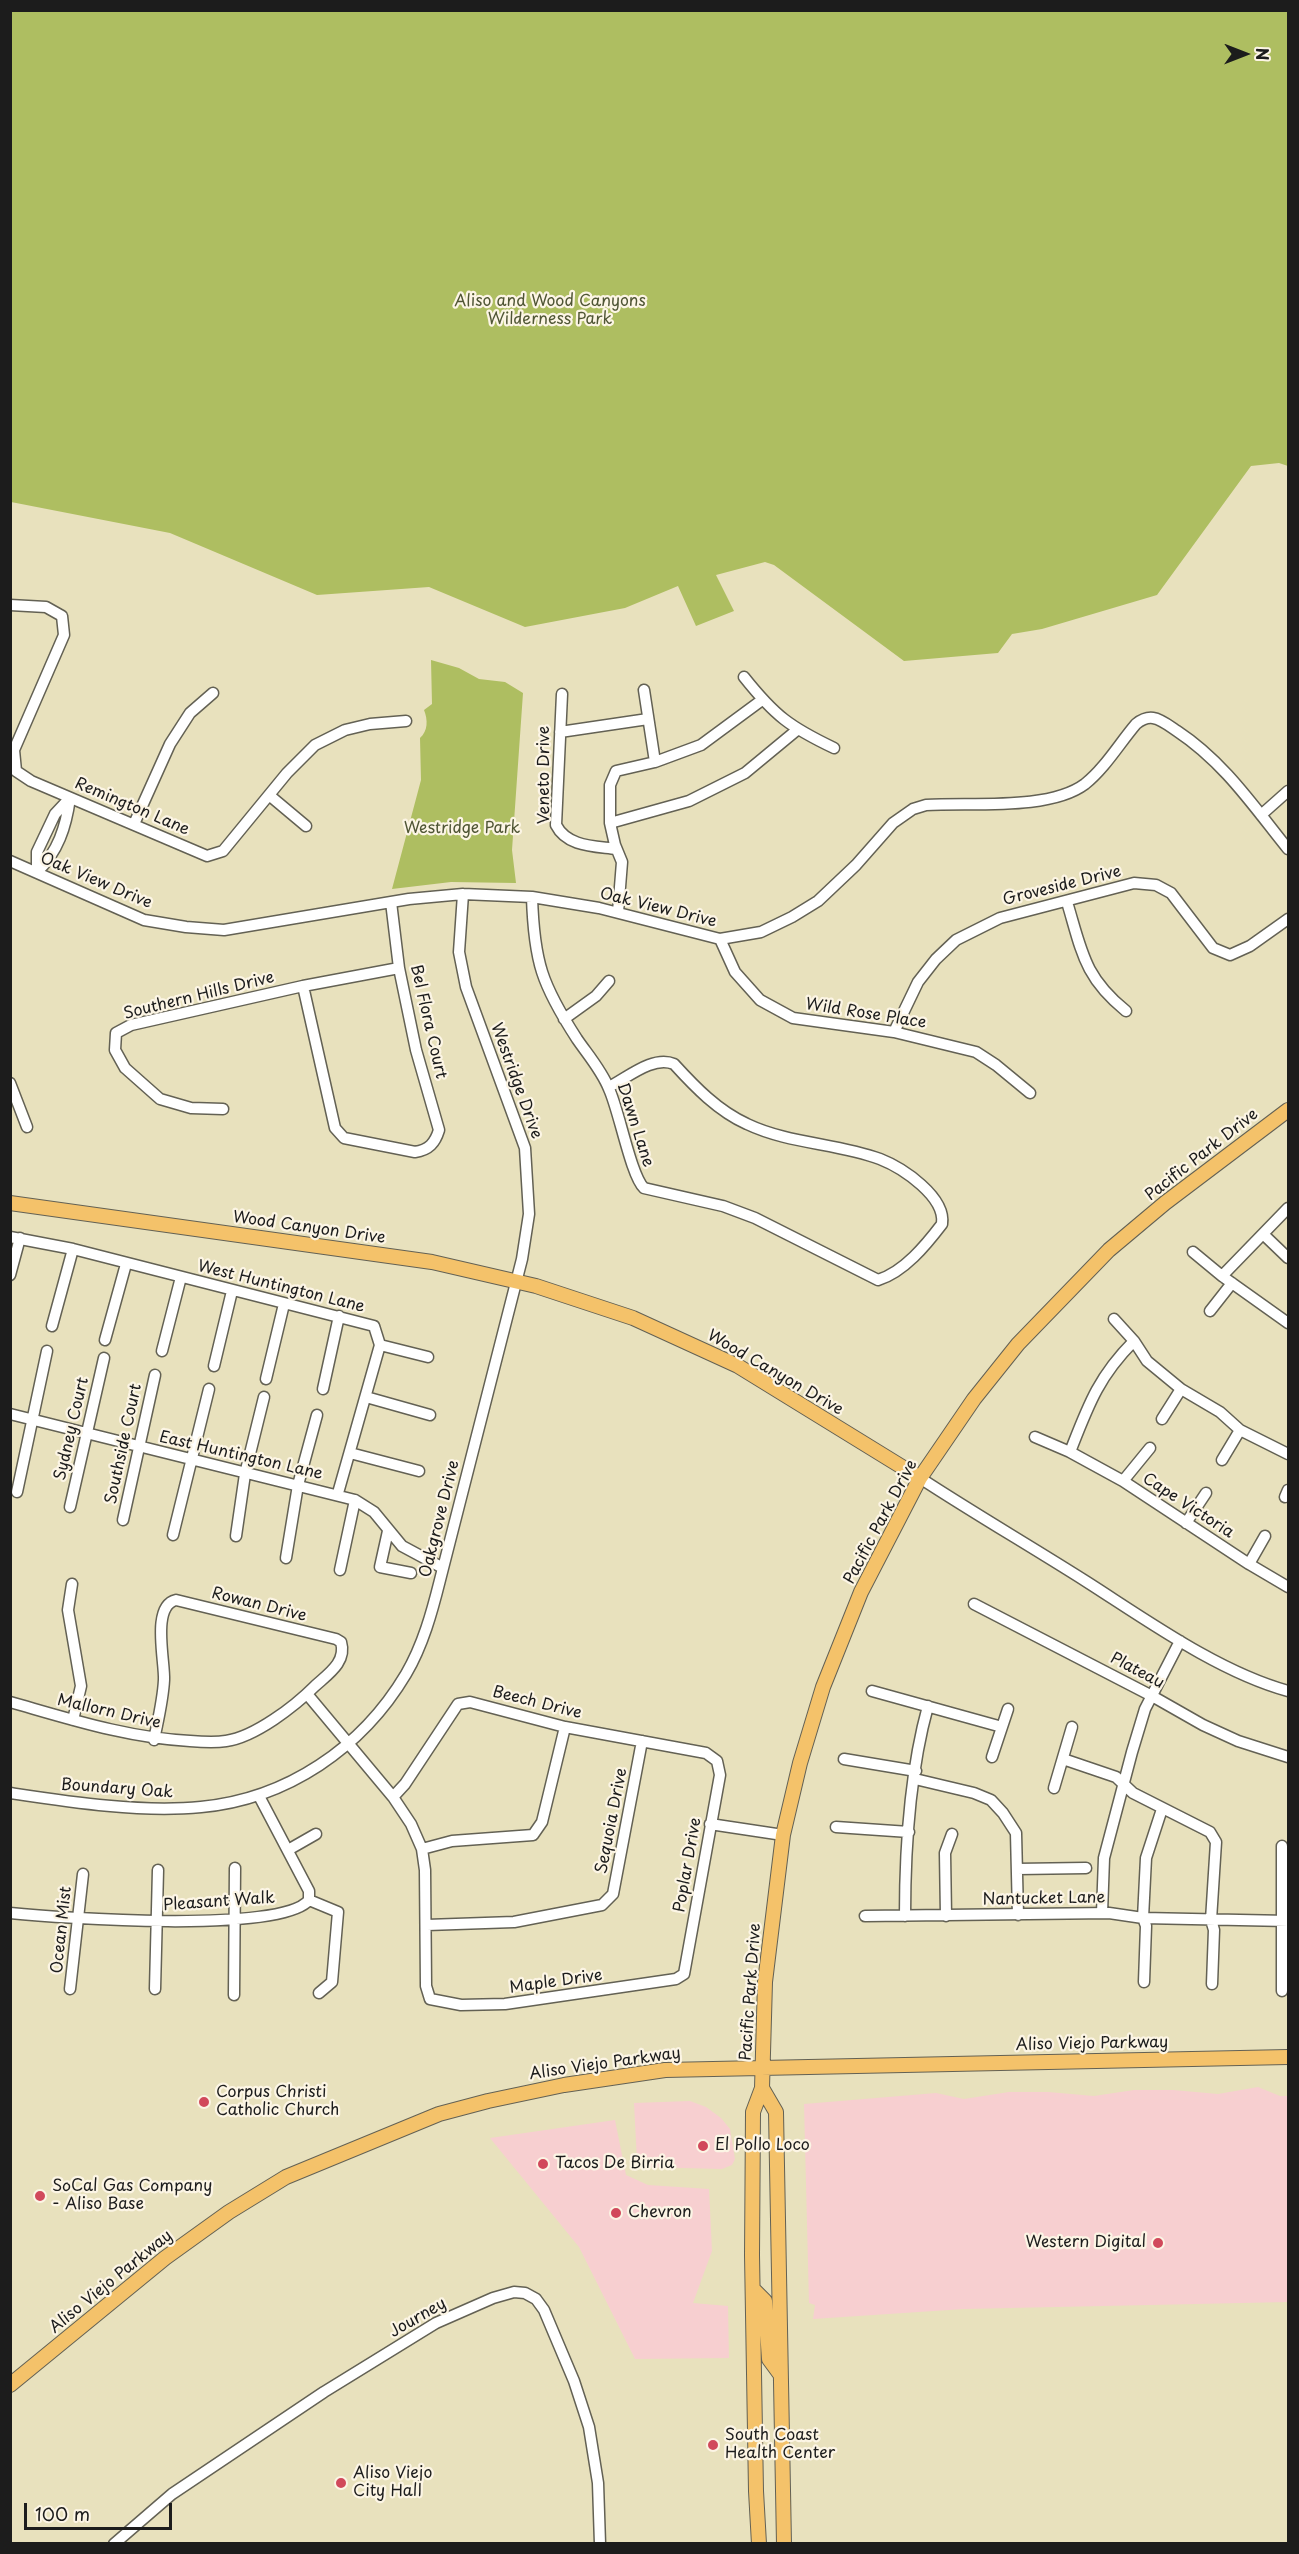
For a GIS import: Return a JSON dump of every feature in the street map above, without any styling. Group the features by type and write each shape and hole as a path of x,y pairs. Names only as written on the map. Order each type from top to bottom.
{"main road":[{"name":"Pacific Park Drive","path":"759,2544 753,2289 753,2112 762,2088 765,1982 783,1835 800,1763 823,1688 861,1592 920,1478 974,1399 1018,1344 1083,1275 1165,1203 1288,1110"},
{"name":"Wood Canyon Drive","path":"10,1203 432,1262 516,1280 633,1318 728,1361 920,1478"},
{"name":"Aliso Viejo Parkway","path":"12,2379 165,2258 286,2177 439,2114 518,2094 617,2076 665,2070 1288,2057"},
{"path":"762,2088 776,2112 784,2544"},
{"path":"753,2289 765,2301 769,2359 780,2374"}],"street":[{"name":"Remington Lane","path":"10,605 46,607 62,616 64,635 14,750 16,771 31,781 207,856 223,850 315,745 345,730 370,724 406,721"},
{"path":"744,677 762,700 797,730 834,748"},
{"path":"644,690 655,762"},
{"path":"134,824 170,744 190,713 213,693"},
{"name":"Veneto Drive","path":"562,694 556,825 560,833 570,842 616,849"},
{"path":"618,912 622,862 616,849 610,823 610,785 616,771 655,762 701,745 762,700"},
{"name":"Oak View Drive","path":"10,861 144,920 186,927 224,930 391,902 463,894 532,897 618,912 720,939 761,932 818,901 856,866 893,823 913,809 941,804 1033,801 1055,798 1077,789 1100,770 1136,724 1143,719 1154,718 1194,742 1229,774 1288,849"},
{"path":"560,732 648,719"},
{"path":"610,823 689,801 745,773 797,730"},
{"path":"1261,815 1288,792"},
{"path":"269,795 306,826"},
{"path":"37,872 37,852 55,814 70,798"},
{"path":"37,872 51,859 67,819 70,798"},
{"path":"49,826 62,831"},
{"name":"Groveside Drive","path":"894,1032 918,982 936,959 956,940 1000,918 1030,908 1067,902 1134,883 1155,885 1171,893 1213,948 1230,955 1250,946 1288,920"},
{"name":"Westridge Drive","path":"463,894 459,952 466,987 525,1148 529,1214 527,1237 516,1280"},
{"name":"Dawn Lane","path":"532,897 535,946 545,984 564,1019 609,1088 626,1138 635,1175 644,1188 723,1206 755,1218 878,1280 887,1277 933,1236 942,1224 940,1205 932,1195 902,1171 881,1159 799,1141 747,1124 715,1105 674,1064 665,1060 656,1062 609,1088"},
{"name":"Bel Flora Court","path":"303,986 335,1128 344,1138 415,1152 431,1145 436,1140 439,1130 416,1050 399,968 391,902"},
{"path":"1067,902 1085,964 1107,996 1126,1011"},
{"name":"Wild Rose Place","path":"720,939 735,972 760,1000 793,1017 894,1032 976,1052 1030,1093"},
{"name":"Southern Hills Drive","path":"223,1109 191,1108 160,1099 125,1068 115,1050 116,1033 131,1025 303,986 399,968"},
{"path":"564,1019 596,996 609,981"},
{"path":"10,1083 27,1127"},
{"path":"1222,1276 1288,1208"},
{"path":"1263,1234 1288,1258"},
{"path":"10,1275 15,1238"},
{"name":"West Huntington Lane","path":"15,1238 73,1249 374,1326 381,1346"},
{"path":"52,1326 73,1249"},
{"path":"1193,1252 1222,1276 1288,1323"},
{"path":"105,1340 126,1264"},
{"path":"162,1351 181,1277"},
{"name":"Oakgrove Drive","path":"349,1743 371,1721 406,1673 430,1619 516,1280"},
{"path":"1210,1311 1232,1283"},
{"path":"214,1366 232,1291"},
{"path":"266,1379 284,1304"},
{"path":"323,1389 339,1316"},
{"path":"1114,1319 1134,1341 1147,1361 1181,1389 1220,1412 1240,1430 1288,1454"},
{"path":"1070,1452 1092,1397 1112,1363 1134,1341"},
{"path":"338,1494 381,1346 428,1357"},
{"path":"17,1492 47,1351"},
{"name":"Sydney Court","path":"70,1507 104,1358"},
{"name":"Southside Court","path":"123,1520 155,1375"},
{"path":"173,1535 209,1389"},
{"path":"1162,1419 1181,1389"},
{"path":"236,1536 245,1474 264,1397"},
{"path":"366,1397 430,1415"},
{"name":"East Huntington Lane","path":"10,1414 355,1500 374,1512 402,1546 443,1568"},
{"path":"286,1558 298,1485 317,1414"},
{"path":"1222,1460 1240,1430"},
{"name":"Cape Victoria","path":"1035,1437 1070,1452 1123,1481 1288,1587"},
{"path":"1123,1481 1150,1448"},
{"path":"350,1453 419,1471"},
{"name":"Wood Canyon Drive","path":"920,1478 978,1517 1034,1549 1180,1641 1240,1672 1288,1691"},
{"path":"1186,1523 1206,1493"},
{"path":"340,1570 355,1500"},
{"path":"388,1531 381,1567 411,1573"},
{"path":"1249,1564 1265,1536"},
{"path":"72,1584 68,1610 81,1686 73,1720"},
{"name":"Rowan Drive","path":"154,1740 164,1679 160,1643 165,1606 170,1601 176,1600 336,1638 343,1647"},
{"name":"Plateau","path":"974,1604 1220,1733 1288,1757"},
{"path":"1102,1913 1104,1858 1139,1730 1152,1696 1180,1641"},
{"name":"Mallorn Drive","path":"10,1702 154,1740 227,1741 252,1733 307,1694 340,1662 343,1647"},
{"path":"872,1691 1002,1727"},
{"path":"307,1694 393,1797 411,1824 422,1849 427,1925"},
{"name":"Beech Drive","path":"393,1797 405,1784 458,1704 470,1702 566,1727 706,1753 717,1761"},
{"path":"905,1916 905,1870 918,1742 928,1706"},
{"path":"992,1757 1008,1709"},
{"path":"422,1849 453,1841 533,1835 542,1822 566,1727"},
{"path":"1054,1788 1072,1727"},
{"name":"Sequoia Drive","path":"427,1925 514,1922 602,1905 613,1894 642,1742"},
{"name":"Boundary Oak","path":"10,1793 164,1809 202,1807 259,1796 309,1772 339,1753 349,1743"},
{"path":"844,1759 916,1775 974,1792 991,1800 1016,1833 1018,1915"},
{"path":"1063,1759 1116,1777 1133,1793 1210,1832 1216,1842 1211,1920 1214,1930 1212,1984"},
{"name":"Poplar Drive","path":"684,1974 720,1774 717,1761"},
{"path":"259,1796 309,1891 309,1900 338,1912 332,1982 319,1993"},
{"path":"1144,1982 1146,1926 1143,1918 1146,1858 1162,1809"},
{"path":"710,1824 783,1835"},
{"path":"836,1827 909,1832"},
{"path":"288,1850 316,1834"},
{"path":"946,1916 945,1853 952,1834"},
{"path":"1282,1846 1285,1921 1282,1991"},
{"path":"234,1995 236,1868"},
{"path":"1017,1869 1086,1868"},
{"path":"155,1989 158,1870"},
{"name":"Ocean Mist","path":"70,1989 83,1874"},
{"name":"Pleasant Walk","path":"10,1913 79,1920 157,1922 235,1919 289,1912 304,1907 309,1900"},
{"name":"Nantucket Lane","path":"865,1916 1102,1913 1143,1918 1285,1921"},
{"name":"Maple Drive","path":"427,1925 426,1986 430,1999 461,2005 504,2004 676,1979 684,1974"},
{"name":"Journey","path":"114,2544 172,2494 324,2392 436,2323 493,2298 514,2292 525,2293 536,2299 544,2310 574,2381 589,2427 598,2483 600,2544"}],"shaded area":[{"path":"1258,2087 1280,2096 1288,2096 1288,2302 964,2309 813,2319 815,2305 809,2303 804,2104 936,2093 964,2099 1009,2092 1048,2092 1094,2096 1134,2090 1173,2090 1218,2094"},
{"path":"690,2101 706,2107 721,2118 730,2129 735,2159 732,2165 722,2169 644,2167 637,2161 634,2103"},
{"path":"615,2120 626,2175 648,2185 709,2189 712,2251 693,2303 728,2306 729,2358 635,2359 579,2247 490,2138"}],"green space":[{"name":"Aliso and Wood Canyons Wilderness Park","path":"10,11 1288,11 1288,466 1279,463 1251,466 1157,595 1042,629 1012,634 998,653 904,661 774,565 765,562 716,575 734,611 696,626 678,586 625,608 525,627 429,587 317,595 170,533 11,502"},
{"name":"Westridge Park","path":"431,660 459,668 479,679 505,682 523,693 512,850 516,883 451,882 392,889 421,780 420,738 425,732 426,725 424,710 432,704"}],"place":[{"name":"Corpus Christi Catholic Church","path":"204,2102"},
{"name":"El Pollo Loco","path":"703,2146"},
{"name":"Tacos De Birria","path":"543,2164"},
{"name":"SoCal Gas Company - Aliso Base","path":"40,2196"},
{"name":"Chevron","path":"616,2213"},
{"name":"Western Digital","path":"1158,2243"},
{"name":"South Coast Health Center","path":"713,2445"},
{"name":"Aliso Viejo City Hall","path":"341,2483"}]}
